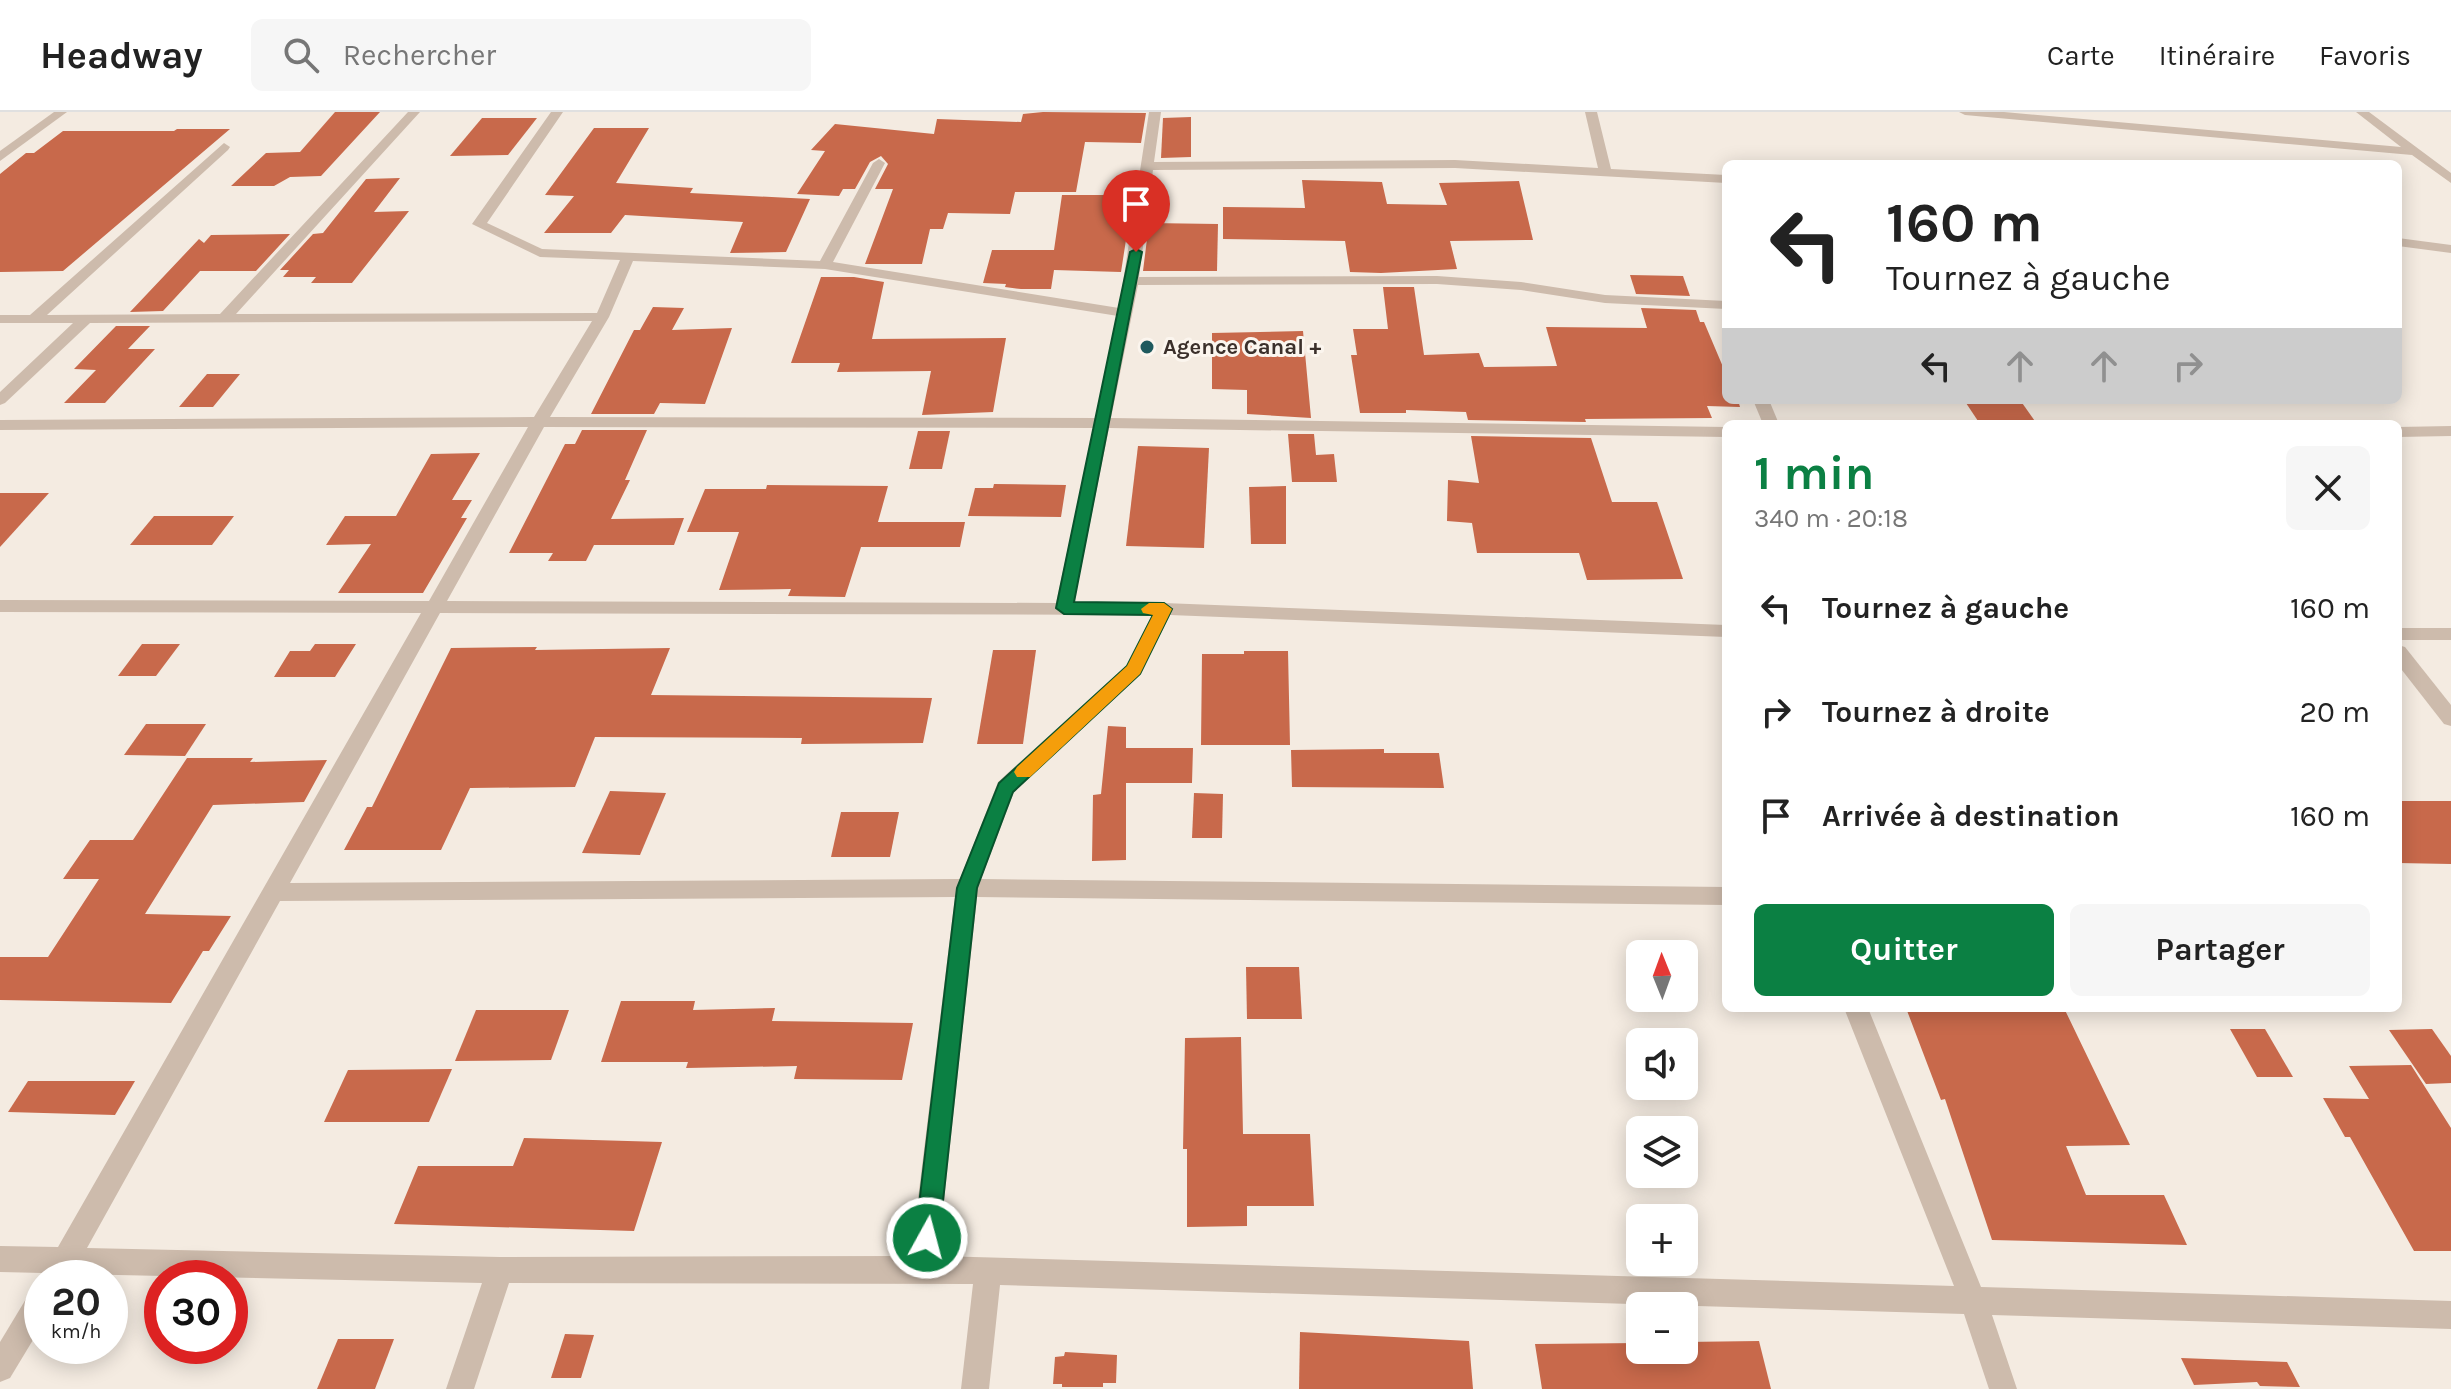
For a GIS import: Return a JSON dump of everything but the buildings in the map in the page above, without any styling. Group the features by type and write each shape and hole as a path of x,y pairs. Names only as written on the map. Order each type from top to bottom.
{"street":[{"path":"0,157 61,112"},
{"path":"224,318 414,112"},
{"path":"557,112 479,224 540,253 825,265 1125,313"},
{"path":"1064,608 1132,281 1155,112"},
{"path":"1591,112 1605,171"},
{"path":"1965,112 2416,152"},
{"path":"2362,112 2451,179"},
{"path":"34,319 224,147"},
{"path":"825,265 879,163"},
{"path":"1148,166 1455,164 1722,179"},
{"path":"2402,243 2451,249"},
{"path":"66,1260 539,422 602,317 628,257"},
{"path":"1132,281 1437,280 1521,286 1605,299 1722,305"},
{"path":"0,319 602,317"},
{"path":"0,400 86,319"},
{"path":"0,425 1101,423 1722,432"},
{"path":"2402,432 2451,431"},
{"path":"0,606 1164,609 1722,631"},
{"path":"923,1269 967,888 1005,788 1134,669 1164,609"},
{"path":"2402,634 2451,634"},
{"path":"2402,657 2451,719"},
{"path":"276,892 967,888 1722,896"},
{"path":"1858,1012 1973,1300 2003,1389"},
{"path":"0,1259 24,1263"},
{"path":"128,1268 923,1269 2451,1315"},
{"path":"460,1389 500,1270"},
{"path":"975,1389 988,1273"},
{"path":"0,1368 24,1329"}],"slow traffic":[{"path":"1023,772 1134,669 1164,609 1149,609"}],"place":[{"name":"Agence Canal +","path":"1147,347"}],"route":[{"path":"927,1238 967,888 1005,788 1134,669 1164,609 1064,608 1136,252"}]}
